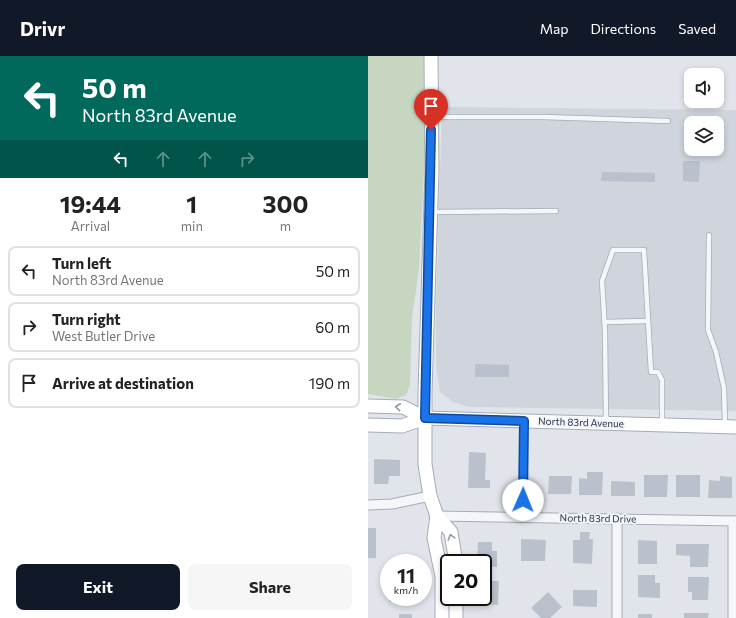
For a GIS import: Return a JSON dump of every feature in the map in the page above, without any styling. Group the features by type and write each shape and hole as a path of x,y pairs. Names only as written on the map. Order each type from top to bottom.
{"street":[{"path":"431,56 430,212 425,464 430,496 437,516 451,532 455,554"},
{"name":"North 83rd Avenue","path":"368,406 403,407 425,418"},
{"name":"North 83rd Avenue","path":"368,425 402,426 425,418 730,426"},
{"path":"368,505 392,504 430,496"},
{"path":"437,516 434,538 442,576 442,618"},
{"name":"North 83rd Drive","path":"437,516 522,516 735,521"},
{"path":"617,518 617,618"},
{"path":"733,618 735,521"},
{"path":"456,606 456,618"}],"lane":[{"path":"431,117 544,117 668,121"},
{"path":"430,212 556,211"},
{"path":"708,235 708,330 716,352 730,426"},
{"path":"606,423 605,322 602,281 613,250 644,250 651,372 658,372 662,380 662,424"},
{"path":"605,322 648,321"},
{"path":"522,516 524,421"}],"shaded area":[{"path":"442,107 736,110 736,411 469,407 453,402 440,392 436,366 436,305"}],"green space":[{"path":"368,56 427,56 426,132 419,269 412,318 410,385 406,395 396,399 368,394"}],"building":[{"path":"683,161 700,161 699,182 683,181"},
{"path":"602,172 655,173 655,182 601,181"},
{"path":"475,364 509,365 509,377 475,377"},
{"path":"469,452 486,453 485,480 490,480 490,488 468,488"},
{"path":"374,459 400,460 400,476 389,476 388,484 374,484"},
{"path":"587,472 603,472 602,495 579,495 579,478 587,479"},
{"path":"644,475 668,475 667,497 644,497"},
{"path":"676,475 700,475 700,497 676,497"},
{"path":"549,476 572,476 571,494 548,494"},
{"path":"720,476 732,477 732,498 708,498 709,480 720,481"},
{"path":"611,481 635,482 635,496 611,496"},
{"path":"368,528 376,528 376,558 368,558"},
{"path":"580,532 590,532 589,539 593,539 592,564 573,563 573,540 580,540"},
{"path":"521,539 546,540 545,561 521,561"},
{"path":"638,540 657,541 657,564 638,564"},
{"path":"478,542 492,542 492,551 497,551 497,567 492,567 492,554 477,554"},
{"path":"676,544 709,544 708,567 690,567 690,556 676,555"},
{"path":"638,575 655,575 655,583 660,583 660,598 638,597"},
{"path":"688,577 709,577 708,600 692,600 692,592 688,592"},
{"path":"492,581 499,581 498,605 492,605"},
{"path":"573,590 597,590 597,607 573,606"},
{"path":"548,592 562,607 550,618 541,618 531,608"},
{"path":"684,613 709,613 708,618 684,618"},
{"path":"399,614 412,614 412,618 399,618"},
{"path":"638,614 652,614 652,618 638,618"}],"route":[{"path":"431,130 432,170 426,317 425,418 524,421 523,500"}]}
